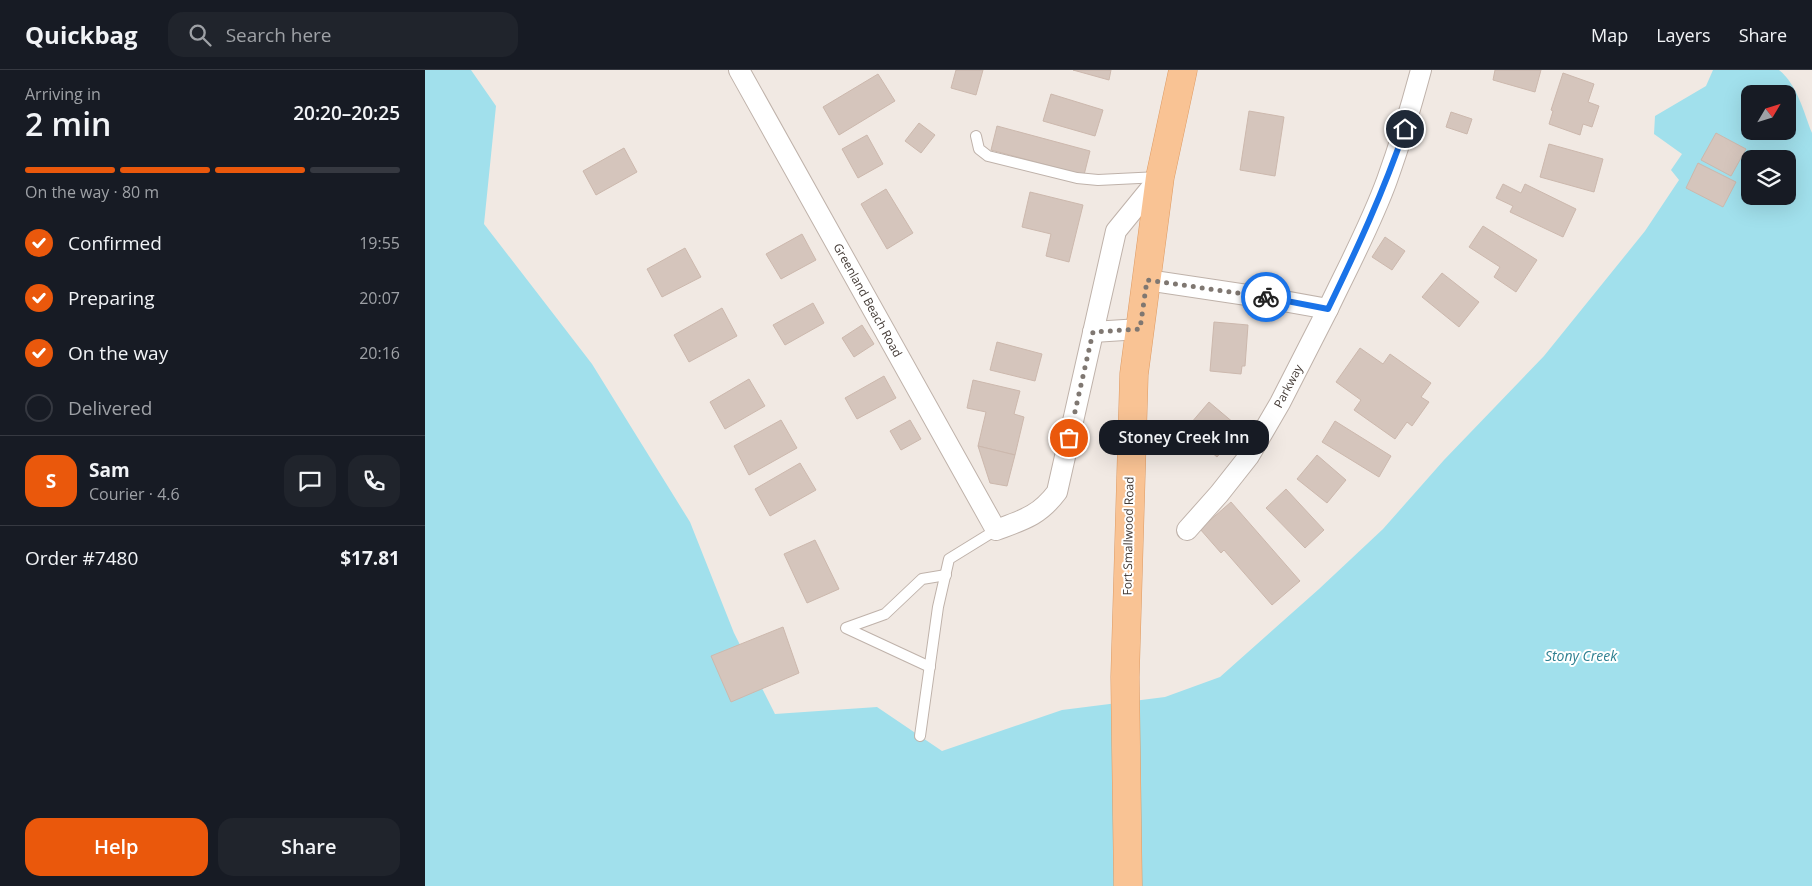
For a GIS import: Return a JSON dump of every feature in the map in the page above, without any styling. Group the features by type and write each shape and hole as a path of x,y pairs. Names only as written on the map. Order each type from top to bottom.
{"main road":[{"name":"Fort Smallwood Road","path":"1129,886 1125,677 1134,374 1160,177 1183,70"}],"street":[{"name":"Greenland Beach Road","path":"739,70 996,530"},
{"name":"Parkway","path":"1187,530 1249,456 1280,403 1328,309 1386,182 1405,129 1421,70"},
{"path":"996,530 1033,516 1048,504 1057,492 1117,231 1160,177"},
{"path":"1147,280 1328,309"},
{"path":"1093,332 1140,329"}],"lane":[{"path":"976,136 979,150 989,156 1077,178 1098,180 1160,177"},
{"path":"920,736 938,607 949,560 996,530"},
{"path":"930,667 846,628 885,614 922,579 946,576"}],"water":[{"name":"Stony Creek","path":"425,70 471,70 496,106 484,224 592,364 690,522 734,633 775,714 877,707 942,751 1062,710 1165,697 1220,677 1383,529 1444,460 1544,356 1645,231 1679,180 1671,170 1682,154 1654,134 1655,116 1706,86 1713,70 1779,70 1792,85 1741,85 1741,140 1796,140 1796,93 1812,133 1812,886 425,886"}],"building":[{"path":"956,70 983,70 976,95 951,88"},
{"path":"1073,70 1111,70 1109,80"},
{"path":"1495,70 1541,70 1535,92 1493,80"},
{"path":"1563,73 1594,84 1588,102 1599,106 1592,127 1583,124 1580,135 1549,124 1553,111 1551,110"},
{"path":"878,74 895,101 839,135 823,107"},
{"path":"1051,94 1103,110 1095,136 1043,121"},
{"path":"1249,111 1284,117 1275,176 1240,170"},
{"path":"1451,112 1472,119 1467,134 1446,127"},
{"path":"919,123 935,135 921,153 905,141"},
{"path":"997,126 1090,151 1084,175 991,150"},
{"path":"1716,133 1746,149 1741,150 1741,158 1731,176 1701,160"},
{"path":"867,135 883,164 858,178 842,149"},
{"path":"1549,144 1603,159 1594,192 1540,177"},
{"path":"624,148 637,172 596,195 583,171"},
{"path":"1698,163 1736,182 1723,207 1686,188"},
{"path":"1503,184 1521,193 1525,184 1576,209 1563,237 1510,212 1513,206 1496,198"},
{"path":"886,189 913,233 887,249 861,204"},
{"path":"1030,192 1083,205 1069,262 1046,256 1051,234 1022,227"},
{"path":"1483,226 1537,260 1516,292 1494,277 1500,267 1469,247"},
{"path":"802,234 816,260 781,279 766,254"},
{"path":"1385,237 1405,251 1392,270 1372,257"},
{"path":"685,248 701,277 662,297 647,269"},
{"path":"1442,273 1479,302 1459,327 1422,297"},
{"path":"813,303 824,323 785,345 773,325"},
{"path":"722,308 737,336 689,362 674,335"},
{"path":"1214,322 1248,325 1245,366 1242,366 1241,374 1210,371"},
{"path":"862,325 874,344 854,357 842,338"},
{"path":"997,342 1042,354 1035,381 990,370"},
{"path":"1360,348 1383,364 1390,354 1431,383 1421,397 1429,402 1412,426 1407,422 1395,439 1354,410 1361,400 1336,382"},
{"path":"884,376 896,398 857,419 845,398"},
{"path":"749,379 765,406 725,429 710,402"},
{"path":"973,380 1020,391 1014,414 1024,417 1015,455 978,446 986,412 967,408"},
{"path":"1209,402 1241,429 1217,457 1185,430"},
{"path":"781,420 797,448 749,475 734,446"},
{"path":"910,420 921,439 901,450 890,431"},
{"path":"1335,421 1391,456 1379,477 1322,442"},
{"path":"978,446 1015,455 1007,486 990,483"},
{"path":"1317,455 1346,480 1327,503 1297,479"},
{"path":"800,463 816,490 770,516 755,489"},
{"path":"1286,489 1324,530 1305,548 1266,508"},
{"path":"1231,502 1300,581 1272,605 1224,550 1221,553 1200,529"},
{"path":"815,540 839,589 807,603 784,554"},
{"path":"783,627 799,673 731,702 711,656"}],"way so far":[{"path":"1069,438 1093,332 1140,329 1147,280 1266,297"}],"place":[{"name":"Stoney Creek Inn","path":"1069,438"}],"route":[{"path":"1266,297 1328,309 1374,212 1405,129"}]}
